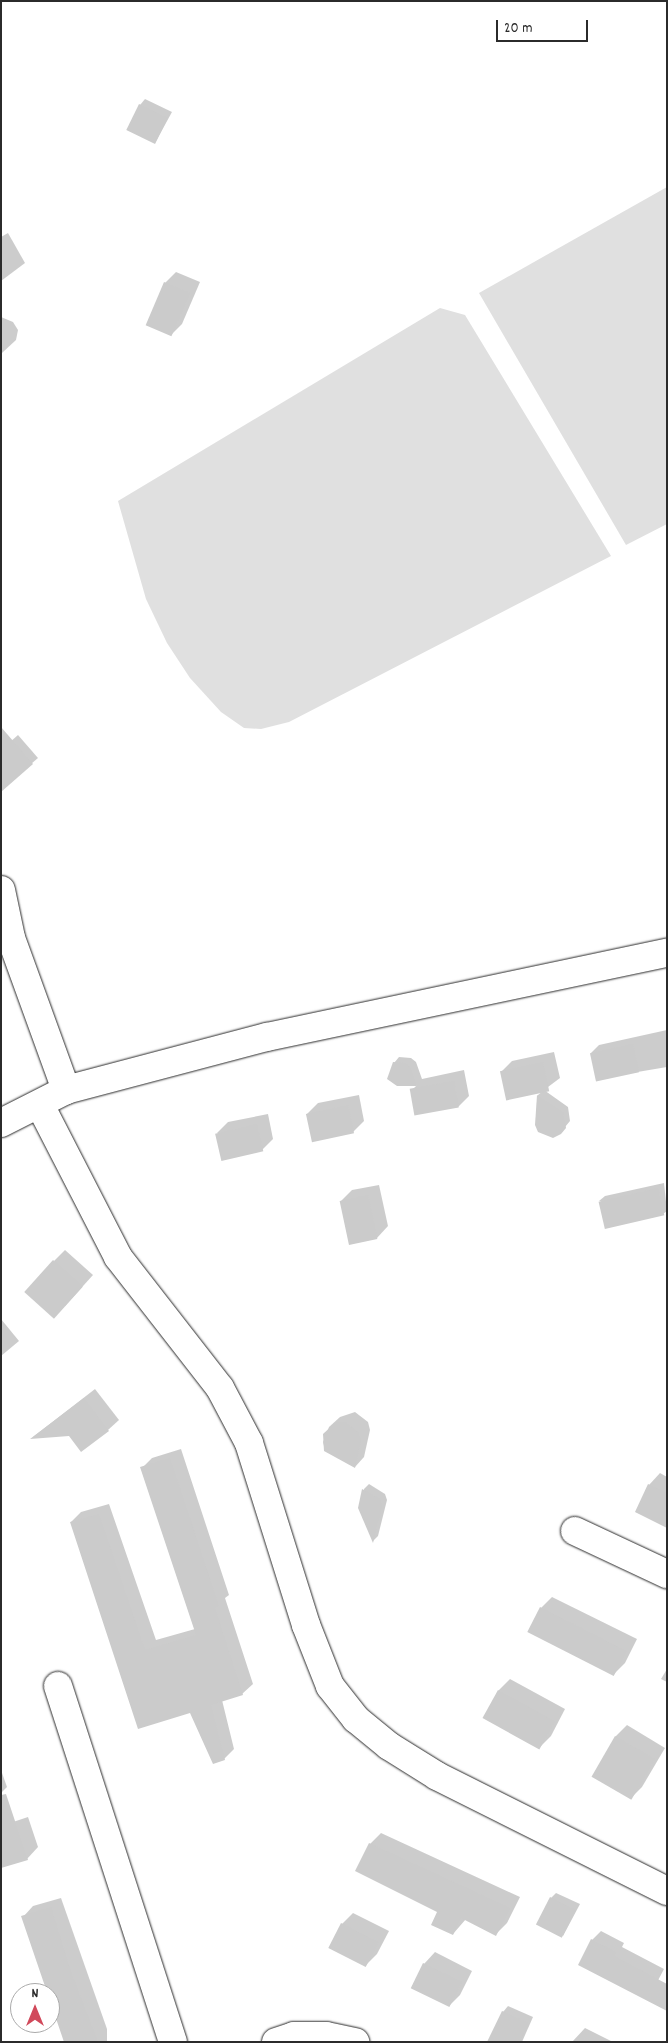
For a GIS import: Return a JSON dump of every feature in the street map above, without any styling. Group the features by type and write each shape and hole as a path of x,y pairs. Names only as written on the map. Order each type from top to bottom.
{"street":[{"path":"1,890 6,939 66,1090"},
{"path":"1,1123 40,1105 66,1090 267,1037 667,953"},
{"path":"40,1105 118,1256 220,1388 249,1444 306,1625 330,1686 356,1719 389,1746 437,1776 667,1891"},
{"path":"575,1531 667,1574"},
{"path":"58,1686 173,2042"},
{"path":"276,2042 294,2036 326,2036 355,2042"}],"shaded area":[{"path":"667,187 667,524 626,545 479,293"},
{"path":"440,308 465,315 611,556 289,722 261,729 244,728 221,712 190,678 167,643 146,599 118,501"}],"building":[{"path":"139,104 168,118 155,144 126,130"},
{"path":"164,282 190,293 171,336 146,325"},
{"path":"1,727 33,764 1,792"},
{"path":"633,1044 639,1072 596,1082 590,1053"},
{"path":"393,1062 405,1063 411,1068 417,1086 397,1086 387,1079"},
{"path":"543,1062 549,1091 506,1100 500,1071"},
{"path":"454,1081 459,1108 414,1115 410,1089"},
{"path":"537,1095 563,1112 566,1128 561,1134 553,1138 538,1132 535,1125"},
{"path":"348,1105 354,1133 312,1142 306,1114"},
{"path":"257,1124 263,1151 221,1161 215,1134"},
{"path":"658,1188 664,1215 605,1229 599,1202"},
{"path":"368,1195 377,1239 349,1245 340,1201"},
{"path":"53,1260 83,1287 54,1319 24,1292"},
{"path":"84,1398 109,1431 81,1452 69,1436 30,1439"},
{"path":"336,1422 345,1422 358,1432 361,1440 355,1468 324,1451 323,1434"},
{"path":"170,1458 219,1606 215,1608 243,1695 211,1705 225,1760 213,1764 190,1713 138,1729 70,1522 99,1514 145,1650 196,1635 140,1467"},
{"path":"648,1484 667,1493 667,1528 635,1512"},
{"path":"362,1489 380,1499 382,1506 373,1543 358,1508"},
{"path":"540,1607 626,1651 614,1676 527,1632"},
{"path":"498,1690 555,1722 539,1750 482,1718"},
{"path":"615,1736 655,1759 631,1800 592,1777"},
{"path":"6,1794 28,1860 1,1868 1,1795"},
{"path":"369,1843 510,1908 496,1936 461,1918 453,1935 431,1925 437,1912 355,1871"},
{"path":"550,1897 576,1910 562,1938 536,1925"},
{"path":"51,1907 70,1969 98,2042 64,2042 60,2030 60,1983 44,1983 21,1916"},
{"path":"341,1923 378,1942 366,1967 328,1948"},
{"path":"591,1939 616,1952 614,1956 667,1984 667,2011 578,1965"},
{"path":"423,1963 462,1982 449,2007 411,1988"},
{"path":"502,2011 529,2023 520,2042 487,2042"}]}
